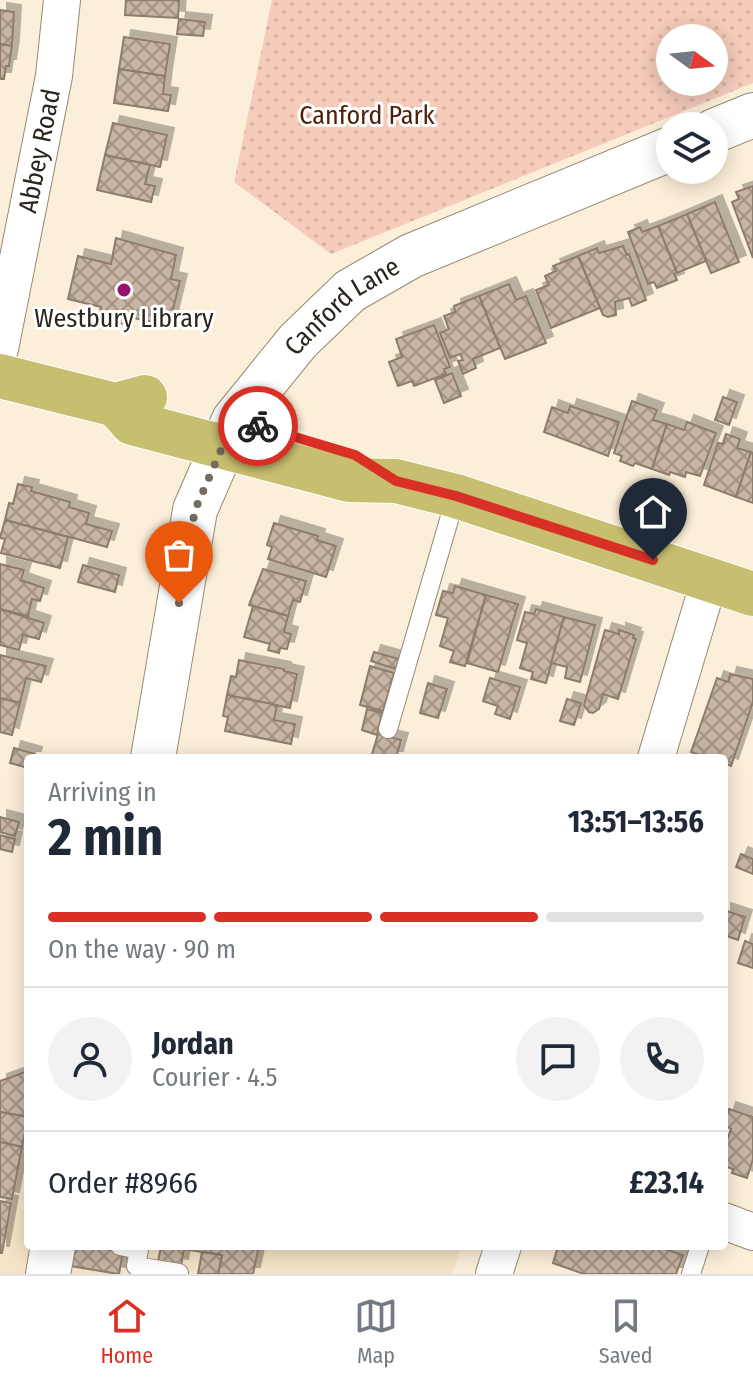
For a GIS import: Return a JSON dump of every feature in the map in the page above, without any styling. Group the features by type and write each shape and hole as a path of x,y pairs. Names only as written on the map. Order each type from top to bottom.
{"main road":[{"path":"0,376 116,405 132,423 228,433 355,455 396,481 456,496 753,594"}],"street":[{"name":"Abbey Road","path":"0,349 54,76 62,0"},
{"path":"728,125 753,115"},
{"name":"Canford Lane","path":"154,754 195,510 228,433 298,341 350,291 411,256 656,155"},
{"path":"657,754 710,578"},
{"path":"728,1223 753,1232"},
{"path":"48,1274 52,1250"},
{"path":"494,1274 502,1250"}],"lane":[{"path":"388,729 456,496"},
{"path":"139,1250 136,1266 179,1273"},
{"path":"691,1274 699,1250"}],"shaded area":[{"path":"24,1109 24,1250 460,1250 452,1274 0,1274 0,1112"}],"green space":[{"name":"Canford Park","path":"272,0 753,0 753,83 728,93 728,24 656,24 656,96 721,96 681,112 656,112 656,122 331,254 234,182"}],"building":[{"path":"126,0 179,0 178,18 125,15"},
{"path":"0,10 14,12 12,46 0,44"},
{"path":"179,19 205,22 203,36 177,34"},
{"path":"124,37 170,44 165,76 119,69"},
{"path":"0,44 12,46 4,79 0,79"},
{"path":"119,69 165,76 163,94 171,95 168,111 114,103"},
{"path":"113,123 167,135 160,167 105,155"},
{"path":"105,155 150,165 145,184 155,186 151,202 97,190"},
{"path":"753,186 753,258 732,202 739,199 736,192"},
{"path":"715,202 739,262 711,273 687,214"},
{"path":"687,214 706,261 677,273 658,226"},
{"path":"658,226 677,280 657,288 654,282 648,284 628,232 640,227 642,232"},
{"name":"Westbury Library","path":"116,238 176,255 171,279 180,281 169,326 134,318 132,326 98,318 101,307 68,299 78,256 111,264"},
{"path":"623,246 646,300 632,306 629,298 615,302 616,315 608,317 603,315 578,256 597,248 599,253"},
{"path":"578,256 600,308 551,328 536,290 549,285 545,276 556,271 553,266"},
{"path":"509,284 516,300 526,296 546,343 505,359 479,296"},
{"path":"479,296 500,348 473,359 476,368 463,374 458,361 463,360 460,354 450,358 440,333 449,329 444,316 455,312 454,306"},
{"path":"434,325 450,367 444,369 446,374 414,386 412,381 398,386 389,362 402,357 396,339"},
{"path":"452,373 461,396 444,403 435,380"},
{"path":"723,397 737,402 729,425 715,420"},
{"path":"632,401 657,410 653,420 667,424 652,469 620,461 622,456 614,453"},
{"path":"570,406 619,422 608,456 544,432 552,407 568,413"},
{"path":"687,422 716,433 700,476 686,472 685,477 670,472 669,475 652,469 667,424 684,430"},
{"path":"726,434 740,439 737,448 751,452 736,497 704,485 718,443 723,444"},
{"path":"753,453 753,503 736,497"},
{"path":"18,484 70,502 69,507 89,513 86,524 112,531 107,547 5,520"},
{"path":"5,520 68,537 60,568 1,553 5,539 0,538"},
{"path":"274,523 318,536 317,540 336,546 326,577 268,559 272,547 267,545"},
{"path":"0,564 24,570 21,580 44,588 40,601 32,599 28,616 0,609"},
{"path":"83,565 119,575 115,592 78,582"},
{"path":"263,569 306,581 300,602 293,600 288,616 249,605"},
{"path":"455,586 486,595 465,666 450,662 454,651 440,646 448,618 436,615 443,591 453,593"},
{"path":"486,595 518,604 498,672 467,663"},
{"path":"253,606 288,616 284,632 291,634 287,649 280,648 279,653 268,650 270,644 244,637"},
{"path":"0,609 44,623 39,639 23,635 19,650 0,645"},
{"path":"536,609 564,617 546,683 531,679 533,672 520,668 527,643 517,640 525,612 534,614"},
{"path":"564,617 595,625 580,682 565,678 567,667 551,663"},
{"path":"605,630 619,634 619,630 634,635 636,639 618,699 603,694 599,709 593,713 584,705"},
{"path":"374,652 399,659 396,669 371,661"},
{"path":"0,655 46,666 41,682 26,678 20,703 0,698"},
{"path":"239,660 297,674 290,708 227,695 231,676 236,677"},
{"path":"370,666 394,673 383,711 360,705"},
{"path":"730,674 753,679 753,702 731,766 728,765 728,754 691,752 717,678 728,682"},
{"path":"490,678 520,687 510,719 495,714 498,706 483,701"},
{"path":"428,683 447,689 438,718 420,713"},
{"path":"227,695 277,705 274,720 295,724 291,744 225,731 228,717 223,716"},
{"path":"0,698 20,703 12,735 0,732"},
{"path":"567,699 581,703 574,725 560,721"},
{"path":"367,709 382,713 377,735 362,730"},
{"path":"378,734 401,740 397,754 372,754"},
{"path":"14,748 35,754 24,754 24,767 10,763"},
{"path":"0,817 19,822 15,836 0,832"},
{"path":"0,835 15,839 12,852 0,849"},
{"path":"741,854 753,859 753,874 736,867"},
{"path":"728,911 745,917 738,940 728,936"},
{"path":"745,941 753,944 753,968 738,963"},
{"path":"24,1072 24,1116 0,1112 0,1081"},
{"path":"729,1109 753,1117 753,1159 747,1178 732,1173 733,1169 728,1167 731,1129 728,1127"},
{"path":"0,1112 24,1116 22,1147 0,1142"},
{"path":"0,1142 22,1147 12,1199 0,1197"},
{"path":"0,1201 11,1203 2,1253 0,1253"},
{"path":"73,1250 123,1252 119,1274 70,1266"},
{"path":"160,1250 184,1250 181,1266 158,1262"},
{"path":"189,1250 258,1250 253,1274 218,1274 222,1255"},
{"path":"557,1250 668,1250 683,1255 676,1274 584,1274 553,1263"},
{"path":"202,1252 222,1255 218,1274 198,1274"}],"way so far":[{"path":"179,603 195,510 234,420 258,426"}],"place":[{"name":"Westbury Library","path":"124,290"}],"route":[{"path":"258,426 355,455 396,481 456,496 653,560"}]}
